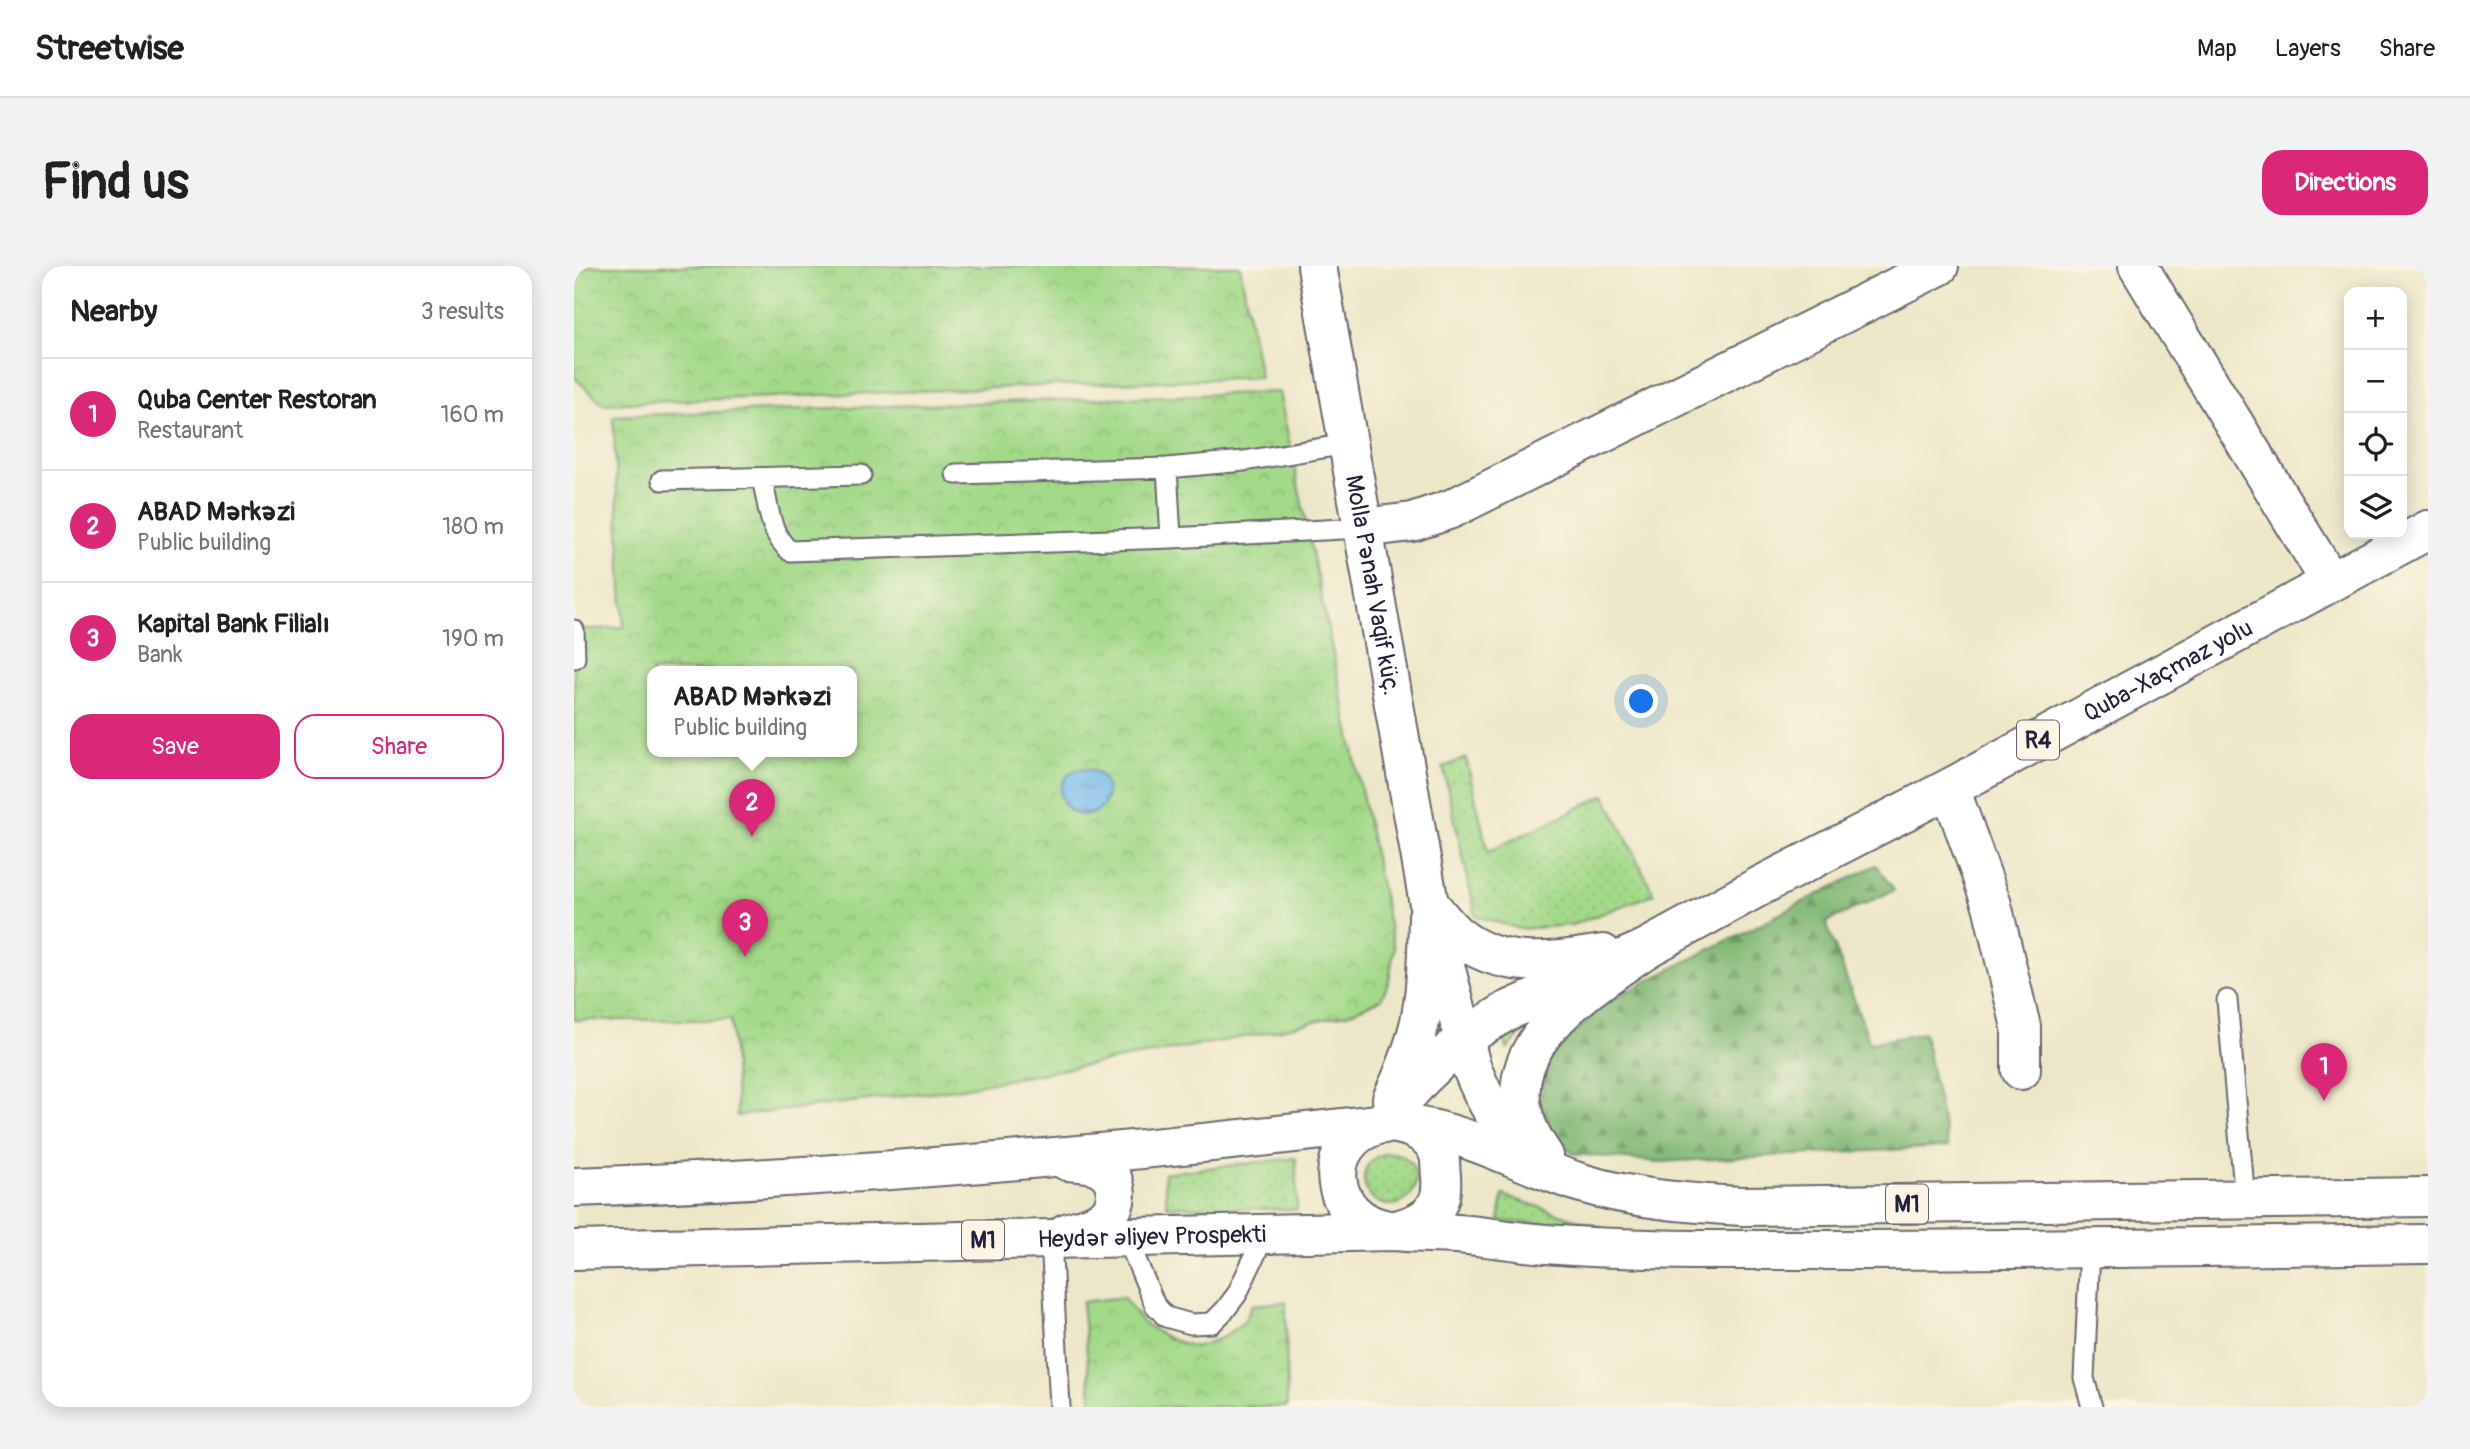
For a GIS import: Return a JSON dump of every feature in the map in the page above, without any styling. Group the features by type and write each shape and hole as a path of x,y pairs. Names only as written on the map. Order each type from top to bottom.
{"main road":[{"name":"Molla Pənah Vaqif küç.","path":"1317,266 1429,904"},
{"path":"1362,528 1412,522 1451,509 1939,266"},
{"path":"2138,266 2330,581"},
{"name":"Quba-Xaçmaz yolu","path":"1647,948 2428,530"},
{"path":"1950,788 1992,905 2021,1027 2021,1070"},
{"path":"1429,904 1457,935 1486,954 1510,960 1543,962 1647,948"},
{"path":"1429,904 1479,1085 1486,1130"},
{"path":"1390,1124 1419,1027 1425,981 1429,904"},
{"path":"1390,1124 1422,1079 1464,1038 1507,1011 1647,948"},
{"path":"1558,1175 1538,1147 1526,1122 1521,1098 1522,1076 1527,1056 1559,1016 1596,984 1647,948"},
{"path":"1442,1194 1439,1153 1429,1139 1415,1129 1390,1124 1365,1130 1349,1143 1339,1160 1337,1180 1341,1199 1353,1215 1370,1226 1393,1231 1415,1225 1432,1212 1522,1076"},
{"name":"M1","path":"574,1187 873,1173 1046,1160 1390,1124 1486,1130 1558,1175 1634,1196 1681,1203 1743,1206 2428,1197"},
{"path":"1046,1160 1088,1163 1102,1167 1115,1186 1116,1195 1113,1208 1106,1218 1093,1225 1051,1238"},
{"name":"M1","path":"1393,1231 1606,1248 2090,1250 2428,1244"},
{"name":"Heydər Əliyev Prospekti","path":"574,1250 1393,1231"}],"lane":[{"path":"956,474 1167,468 1256,460 1347,444"},
{"path":"1167,468 1171,538"},
{"path":"662,481 861,475"},
{"path":"762,478 779,542 790,551 1171,538 1362,528"},
{"path":"574,630 575,657"},
{"path":"2227,1000 2245,1200"},
{"path":"1126,1236 1155,1305 1166,1317 1191,1324 1212,1323 1225,1310 1237,1294 1265,1234"},
{"path":"1051,1238 1060,1407"},
{"path":"2090,1250 2084,1378 2092,1407"}],"green space":[{"path":"574,266 1240,266 1260,377 603,404 574,377"},
{"path":"1279,392 1394,949 1389,981 1381,999 1350,1013 1260,1034 956,1089 737,1116 731,1020 574,1020 574,630 624,627 613,416"},
{"path":"1466,758 1488,852 1605,795 1654,894 1572,925 1520,929 1476,916 1443,767"},
{"path":"1876,865 1894,890 1826,922 1870,1043 1924,1033 1948,1147 1659,1162 1574,1154 1554,1139 1540,1105 1546,1059 1608,1001"},
{"path":"1554,1000 1507,1049 1501,1028"},
{"path":"1390,1153 1400,1155 1408,1161 1414,1169 1414,1189 1408,1197 1400,1203 1390,1205 1380,1203 1372,1197 1366,1189 1364,1179 1366,1169 1372,1161 1380,1155"},
{"path":"1296,1158 1297,1210 1167,1206 1164,1173"},
{"path":"1503,1195 1602,1228 1499,1221"},
{"path":"1123,1297 1143,1323 1169,1339 1195,1347 1222,1338 1245,1321 1252,1305 1286,1302 1287,1407 1092,1407 1082,1302"}],"water":[{"path":"1084,769 1100,776 1107,792 1100,808 1084,815 1068,808 1061,792 1068,776"}],"place":[{"name":"ABAD Mərkəzi","path":"752,837"},
{"name":"Kapital Bank Filialı","path":"745,957"},
{"name":"Quba Center Restoran","path":"2324,1101"}]}
